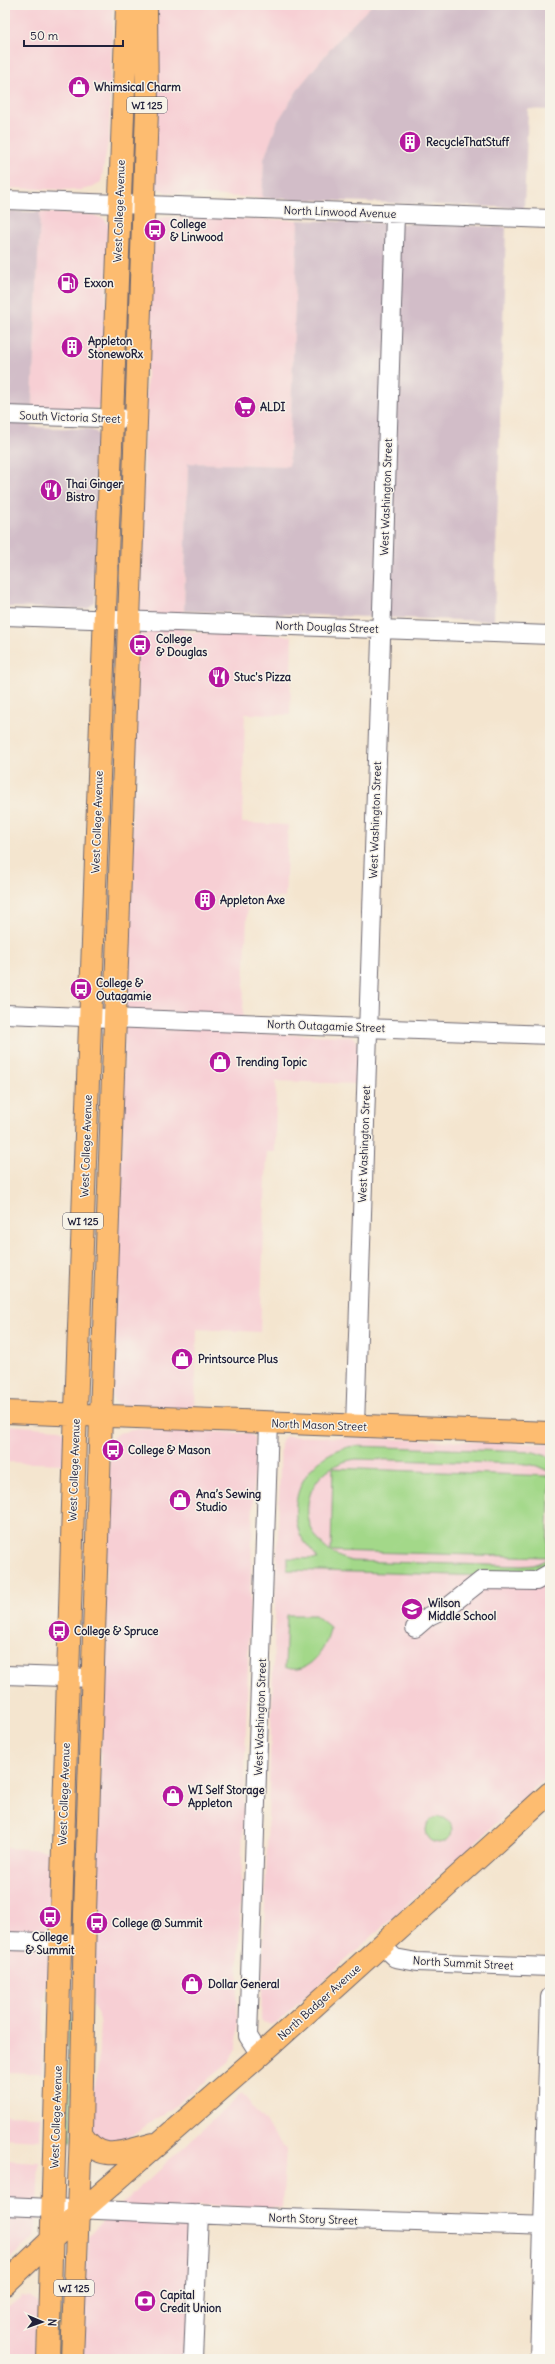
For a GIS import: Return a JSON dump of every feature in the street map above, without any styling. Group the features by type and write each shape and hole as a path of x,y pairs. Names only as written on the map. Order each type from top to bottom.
{"main road":[{"name":"West College Avenue","path":"102,1017 129,620 138,366 131,204 127,5"},
{"name":"West College Avenue","path":"72,2359 79,2211 93,1678 89,1416 102,1017 104,619 110,418 114,324 131,204 147,110 146,5"},
{"path":"114,324 124,331 138,366"},
{"name":"North Mason Street","path":"5,1412 550,1433"},
{"name":"West College Avenue","path":"48,2359 61,1943 67,1678 89,1416"},
{"name":"North Badger Avenue","path":"5,2284 79,2211 260,2055 550,1793"},
{"path":"81,2134 94,2150 107,2154 157,2143"}],"street":[{"name":"North Linwood Avenue","path":"5,200 550,219"},
{"name":"West Washington Street","path":"355,1426 395,214"},
{"name":"South Victoria Street","path":"5,415 136,420"},
{"name":"North Douglas Street","path":"5,616 550,635"},
{"name":"North Outagamie Street","path":"5,1014 550,1034"},
{"name":"West Washington Street","path":"260,2055 248,2036 269,1423"},
{"path":"415,1628 429,1616 448,1607 482,1580 536,1581 550,1573"},
{"path":"5,1675 93,1678"},
{"path":"5,1942 86,1943"},
{"name":"North Summit Street","path":"382,1946 395,1958 416,1962 550,1967"},
{"path":"538,2359 546,2226 550,1997"},
{"name":"North Story Street","path":"5,2206 53,2208 79,2211 546,2226"},
{"path":"193,2359 199,2214"}],"shaded area":[{"path":"5,5 113,5 109,137 101,182 90,188 81,190 5,188"},
{"path":"156,5 372,5 341,36 300,86 278,121 264,159 262,198 168,193 156,188 153,180"},
{"path":"372,5 550,5 550,110 528,109 524,208 262,198 264,159 278,121 300,86 341,36"},
{"path":"5,211 40,212 31,427 88,429 96,432 101,438 95,602 87,609 5,607"},
{"path":"40,212 93,215 104,219 109,225 103,402 96,410 32,408"},
{"path":"160,218 298,220 289,466 188,463 183,632 292,636 290,715 245,714 242,823 288,825 285,898 248,896 242,1033 350,1036 354,1038 358,1045 357,1084 276,1081 275,1152 267,1152 260,1332 197,1329 195,1409 120,1406 112,1399 152,224"},
{"path":"298,220 506,227 494,621 184,611 188,463 289,466"},
{"path":"5,1425 60,1429 66,1435 67,1464 5,1462"},
{"path":"139,1429 248,1433 253,1436 255,1443 236,2049 229,2062 170,2110 121,2142 110,2146 93,2136 90,2099 98,2068 100,2019 93,2007 110,1440 118,1433"},
{"name":"Wilson Middle School","path":"286,1436 550,1444 550,1774 277,2023 271,2026 264,2023 261,2019 281,1441"},
{"path":"5,1848 54,1850 49,1979 45,1986 42,2073 5,2072"},
{"path":"242,2093 286,2150 282,2208 196,2205 190,2359 80,2359 88,2235"},
{"path":"5,2115 41,2116 40,2140 5,2138"},
{"path":"5,2160 39,2162 36,2232 32,2239 5,2263"},
{"path":"22,2296 32,2297 40,2306 40,2359 5,2359 5,2310"}],"green space":[{"path":"355,1446 534,1452 550,1457 550,1472 537,1466 527,1464 356,1459 336,1465 321,1476 311,1491 308,1507 310,1524 318,1540 331,1552 351,1561 523,1566 534,1565 550,1558 550,1571 521,1577 287,1570 287,1558 318,1559 302,1538 296,1519 296,1504 299,1489 306,1476 315,1465 326,1456 340,1449"},
{"path":"333,1468 550,1476 547,1557 331,1551"},
{"path":"287,1615 315,1615 330,1627 326,1643 321,1651 316,1658 302,1668 293,1669 285,1667"},
{"path":"439,1817 448,1821 452,1830 448,1839 439,1843 430,1839 426,1830 430,1821"},
{"path":"68,2011 71,2011 72,2142 69,2142 66,2082"},
{"path":"57,2310 60,2310 64,2359 56,2359"}],"place":[{"name":"Whimsical Charm","path":"79,87"},
{"name":"RecycleThatStuff","path":"410,142"},
{"name":"College & Linwood","path":"155,230"},
{"name":"Exxon","path":"68,283"},
{"name":"Appleton StonewoRx","path":"72,347"},
{"name":"ALDI","path":"245,407"},
{"name":"Thai Ginger Bistro","path":"51,490"},
{"name":"College & Douglas","path":"140,645"},
{"name":"Stuc's Pizza","path":"219,677"},
{"name":"Appleton Axe","path":"205,900"},
{"name":"College & Outagamie","path":"81,989"},
{"name":"Trending Topic","path":"220,1062"},
{"name":"Printsource Plus","path":"182,1359"},
{"name":"College & Mason","path":"113,1450"},
{"name":"Ana’s Sewing Studio","path":"180,1500"},
{"name":"Wilson Middle School","path":"412,1609"},
{"name":"College & Spruce","path":"59,1631"},
{"name":"WI Self Storage Appleton","path":"173,1796"},
{"name":"College & Summit","path":"50,1917"},
{"name":"College @ Summit","path":"97,1923"},
{"name":"Dollar General","path":"192,1984"},
{"name":"Capital Credit Union","path":"145,2301"}]}
